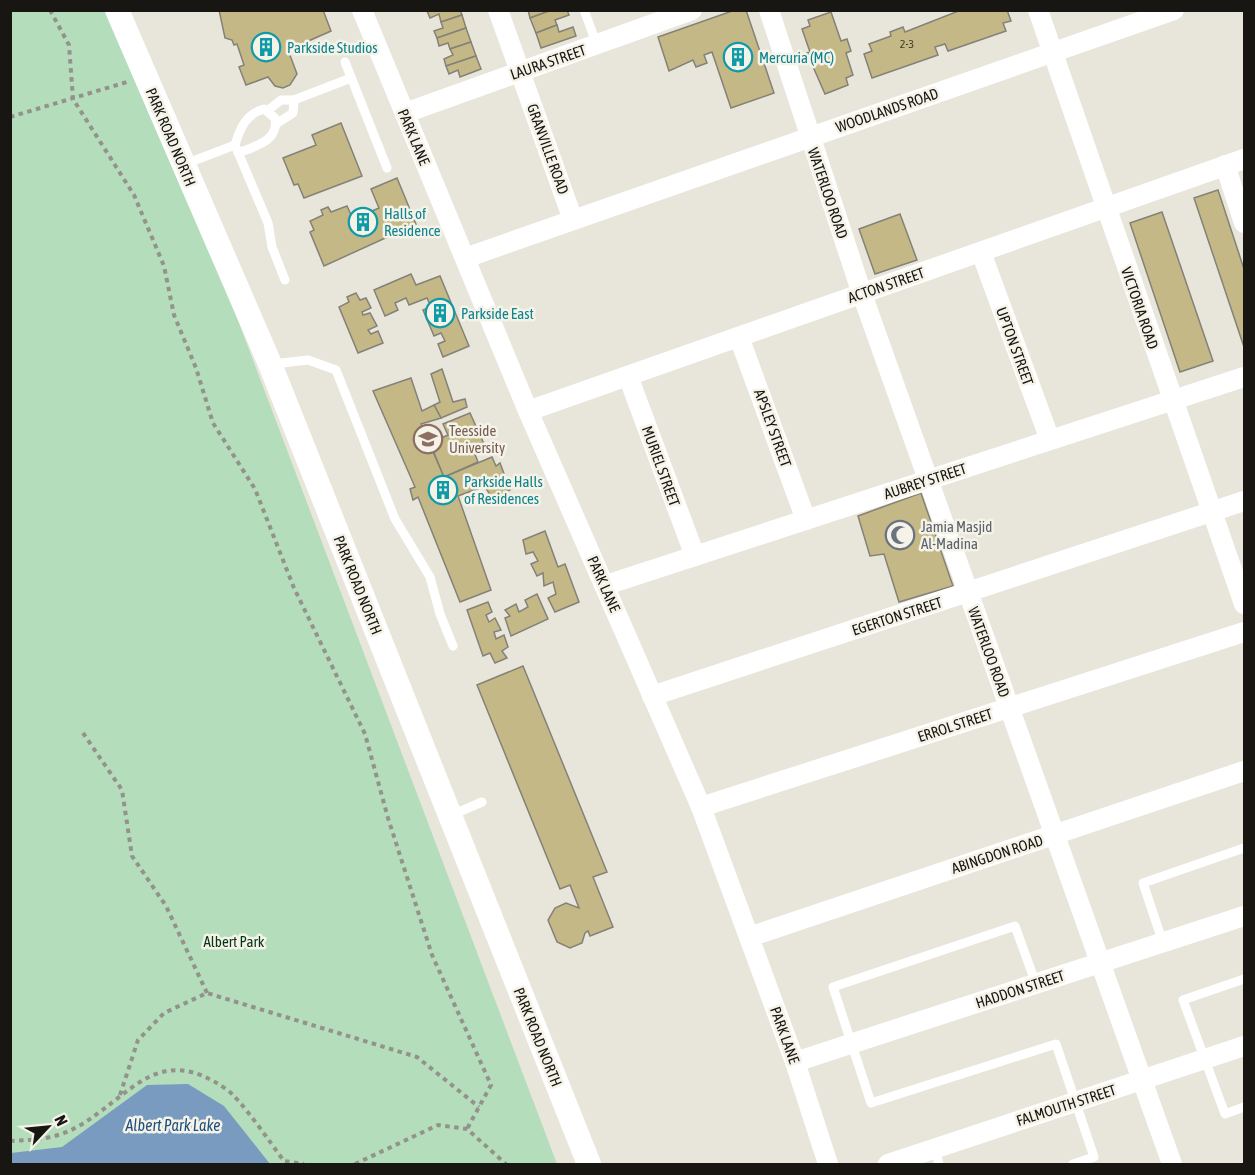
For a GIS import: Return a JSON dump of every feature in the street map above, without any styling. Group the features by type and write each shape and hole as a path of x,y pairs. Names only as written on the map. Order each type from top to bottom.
{"street":[{"name":"PARK ROAD NORTH","path":"117,10 270,364 589,1164"},
{"name":"PARK LANE","path":"362,10 528,411 606,585 700,807 795,1062 828,1164"},
{"name":"GRANVILLE ROAD","path":"498,10 573,220"},
{"name":"LAURA STREET","path":"405,114 692,10"},
{"name":"WATERLOO ROAD","path":"769,10 862,294 1173,1164"},
{"name":"VICTORIA ROAD","path":"1038,10 1105,208 1245,604"},
{"name":"WOODLANDS ROAD","path":"465,258 1174,10"},
{"name":"ACTON STREET","path":"528,411 1245,159"},
{"path":"1225,165 1245,223"},
{"name":"UPTON STREET","path":"981,252 1050,440"},
{"name":"APSLEY STREET","path":"739,337 806,520"},
{"name":"MURIEL STREET","path":"628,376 694,556"},
{"name":"AUBREY STREET","path":"606,585 1245,377"},
{"name":"EGERTON STREET","path":"652,696 1245,501"},
{"name":"ERROL STREET","path":"700,807 1245,632"},
{"name":"ABINGDON ROAD","path":"749,937 1245,771"},
{"name":"HADDON STREET","path":"795,1062 1245,916"},
{"name":"FALMOUTH STREET","path":"888,1164 937,1157 1076,1102 1245,1046"}],"lane":[{"path":"585,10 597,45"},
{"path":"345,62 387,168"},
{"path":"285,280 272,246 268,223 237,149 239,130 248,117 257,111 267,111 280,100 294,100 351,78"},
{"path":"276,124 293,113 294,100"},
{"path":"183,165 266,142 274,133 276,124 275,118 267,111"},
{"path":"270,364 308,360 336,370 395,519 430,577 440,614 453,646"},
{"path":"450,816 482,802"},
{"path":"1163,943 1143,883 1245,848"},
{"path":"1036,984 1015,926 833,987 871,1103 1056,1044 1094,1157 1073,1164"},
{"path":"1245,979 1184,1000 1225,1114 1245,1107"}],"path":[{"path":"50,10 69,45 73,99 134,195 164,266 174,315 213,423 255,489 294,588 365,734 388,818 432,955 491,1085 467,1129"},
{"path":"10,117 145,77"},
{"path":"83,733 122,790 132,856 166,906 207,993"},
{"path":"120,1095 138,1040 164,1013 207,993 417,1057 479,1107"},
{"path":"10,1142 49,1139 78,1127 152,1074 182,1068 227,1089 284,1161 304,1164"},
{"path":"355,1164 438,1125 467,1129 506,1164"}],"green space":[{"name":"Albert Park","path":"10,11 121,11 557,1164 11,1164"}],"water":[{"name":"Albert Park Lake","path":"188,1084 224,1106 270,1164 11,1164 11,1153 62,1147 147,1085"}],"building":[{"name":"Parkside Studios","path":"219,10 323,10 331,31 288,50 297,74 290,85 283,88 275,86 268,77 246,85 239,67 244,65 237,44 234,45 232,40 225,38"},
{"path":"460,10 462,15 441,22 439,14 430,18 427,11"},
{"path":"528,10 552,10 530,18"},
{"path":"552,10 567,10 569,15 555,20 557,25 536,33 530,18"},
{"name":"Mercuria (MC)","path":"735,10 746,10 774,93 731,108 712,52 704,55 707,63 696,67 693,60 669,71 658,37"},
{"path":"961,10 1007,10 1011,21 1003,23 1006,31 948,51 945,44 935,47 938,55 872,78 864,54 872,51 869,44 891,36 890,32 903,27 905,32"},
{"path":"831,12 841,41 847,39 851,51 846,53 853,75 846,78 848,85 825,94 807,53 810,52 802,29 810,26 808,20"},
{"path":"462,15 466,28 437,38 434,31 443,28 441,22"},
{"path":"557,25 559,32 573,27 576,36 541,48 536,33"},
{"path":"466,28 471,42 450,49 448,43 439,46 437,38"},
{"path":"471,42 476,56 446,66 444,59 453,55 450,49"},
{"path":"476,56 481,69 460,77 458,70 449,74 446,66"},
{"path":"341,123 362,176 304,198 298,184 294,185 283,158 316,145 312,135"},
{"name":"Halls of Residence","path":"397,178 416,224 324,266 310,232 314,230 310,221 323,215 321,210 328,207 331,212 347,206 353,219 379,208 371,189"},
{"path":"1218,190 1244,269 1244,347 1194,198"},
{"path":"1162,212 1213,361 1180,372 1130,223"},
{"path":"900,214 917,260 875,274 859,229"},
{"name":"Parkside East","path":"411,274 416,285 440,276 469,346 443,357 438,344 445,341 441,333 434,336 423,310 431,307 427,298 409,305 406,298 395,303 398,310 385,316 374,290"},
{"path":"356,293 360,300 366,298 371,308 362,312 363,315 370,313 377,326 368,330 371,334 378,331 383,343 358,353 339,307 349,302 347,297"},
{"path":"442,369 453,402 465,399 467,407 441,418 434,405 440,402 431,374"},
{"name":"Parkside Halls of Residences","path":"411,378 422,411 434,405 441,418 421,424 444,477 492,457 496,466 500,463 510,490 492,499 485,486 458,496 491,590 460,602 418,497 413,500 410,489 415,487 373,391"},
{"path":"470,413 484,444 473,449 478,462 444,477 430,443 448,435 443,424"},
{"name":"Jamia Masjid Al-Madina","path":"921,493 953,586 899,602 884,554 870,556 858,516"},
{"path":"545,531 558,567 565,564 579,602 555,612 548,598 556,594 553,582 544,586 543,573 537,576 531,564 538,561 533,552 526,554 523,540"},
{"path":"537,594 548,619 511,636 505,618 510,616 505,610 516,604 519,612 528,607 525,600"},
{"path":"488,602 492,612 486,615 489,622 495,618 501,630 494,632 496,639 504,635 508,647 502,651 507,658 495,663 490,653 483,656 467,610"},
{"path":"523,666 607,872 593,877 613,927 590,936 588,931 582,943 570,948 557,942 548,920 555,908 566,903 579,908 570,885 560,889 477,685"}],"place":[{"name":"Parkside Studios","path":"266,47"},
{"name":"Mercuria (MC)","path":"738,57"},
{"name":"Halls of Residence","path":"363,222"},
{"name":"Parkside East","path":"440,313"},
{"name":"Teesside University","path":"428,439"},
{"name":"Parkside Halls of Residences","path":"443,490"},
{"name":"Jamia Masjid Al-Madina","path":"900,535"}]}
